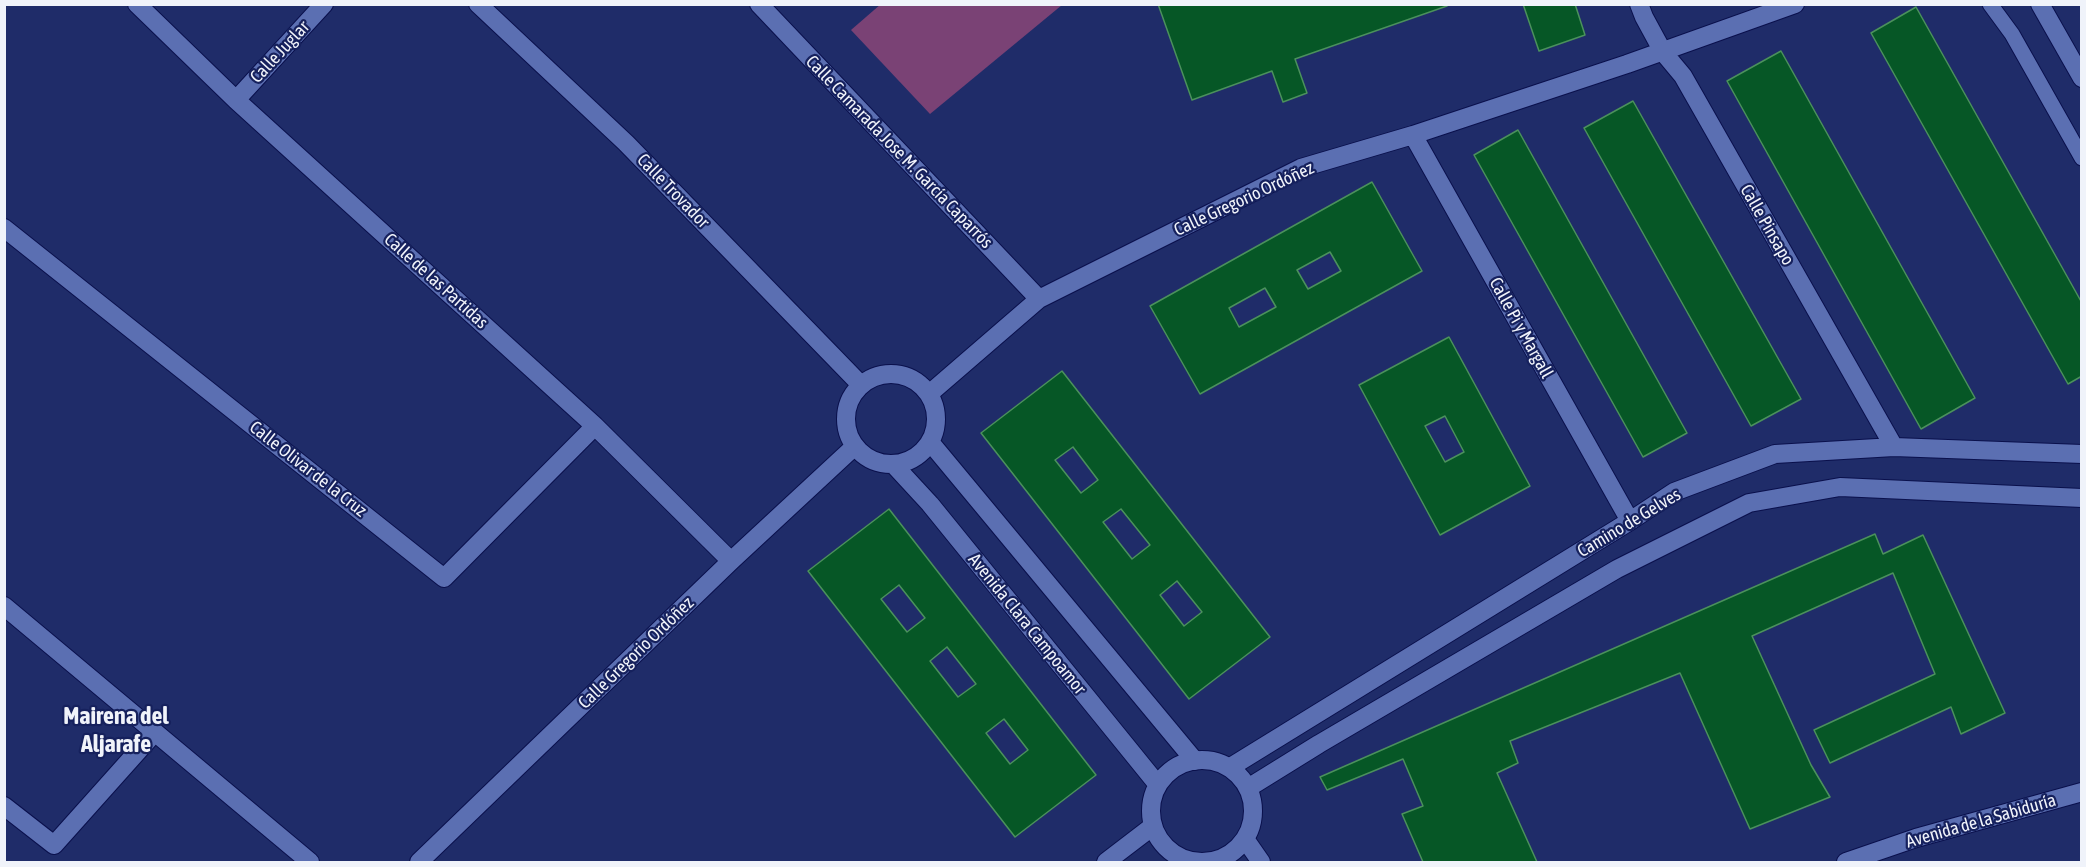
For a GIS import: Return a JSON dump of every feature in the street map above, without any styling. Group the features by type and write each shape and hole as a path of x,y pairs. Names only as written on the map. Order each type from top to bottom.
{"street":[{"name":"Calle de las Partidas","path":"137,4 236,100 595,426 731,561"},
{"name":"Calle Juglar","path":"236,100 324,4"},
{"name":"Calle Trovador","path":"478,4 626,143 861,385"},
{"name":"Calle Camarada Jose M. García Caparrós","path":"759,4 1039,299"},
{"name":"Calle Pinsapo","path":"1639,4 1663,52 1683,76 1894,447"},
{"name":"Calle Gregorio Ordóñez","path":"929,394 1039,299 1301,168 1413,135 1663,52 1795,4"},
{"path":"2040,4 2082,78"},
{"name":"Calle Pi y Margall","path":"1413,135 1630,521"},
{"name":"Calle Olivar de la Cruz","path":"4,228 444,578 595,426"},
{"path":"890,374 905,376 918,383 929,394 936,418 935,431 930,442 916,456 894,465 866,456 855,446 846,421 850,401 861,385 874,377 890,374"},
{"path":"930,442 1195,761"},
{"name":"Calle Gregorio Ordóñez","path":"419,862 731,561 855,446"},
{"name":"Camino de Gelves","path":"1229,768 1674,492 1775,454 1894,447 2082,454"},
{"name":"Avenida Clara Campoamor","path":"894,465 930,504 1158,785"},
{"name":"Camino de Gelves","path":"1248,788 1617,569 1749,503 1840,487 2082,498"},
{"path":"4,606 310,862"},
{"path":"4,807 54,845 155,732"},
{"path":"1195,761 1213,762 1229,768 1248,788 1252,801 1251,827 1245,839 1234,851 1213,862 1165,857 1153,826 1151,810 1158,785 1167,774 1182,765 1195,761"},
{"name":"Avenida de la Sabiduría","path":"1846,862 1916,838 2082,792"},
{"path":"1106,862 1153,826"},
{"path":"1245,839 1261,862"}],"lane":[{"path":"1990,4 2012,34 2082,158"}],"shaded area":[{"path":"881,4 1062,5 930,114 851,30"}],"building":[{"path":"1158,4 1446,4 1447,6 1295,59 1307,93 1283,102 1272,71 1192,100"},
{"path":"1523,4 1575,4 1585,35 1539,51"},
{"path":"1916,7 2082,303 2082,376 2068,384 1871,33"},
{"path":"1781,51 1975,398 1921,429 1727,81"},
{"path":"1633,101 1801,399 1751,426 1584,128"},
{"path":"1518,130 1687,433 1643,457 1474,155"},
{"path":"1372,182 1422,271 1200,394 1150,306","holes":["1330,252 1341,271 1308,289 1297,270","1265,288 1276,307 1239,327 1229,308"]},
{"path":"1449,337 1530,486 1440,535 1359,385","holes":["1445,416 1464,452 1445,462 1425,426"]},
{"path":"1062,371 1270,637 1189,699 981,433","holes":["1073,447 1098,480 1081,493 1055,460","1121,509 1150,545 1132,559 1103,522","1177,581 1202,612 1184,626 1160,595"]},
{"path":"889,509 1096,775 1015,837 808,571","holes":["899,585 925,618 907,632 881,599","947,647 976,684 958,697 930,661","1004,719 1028,750 1010,764 986,733"]},
{"path":"1875,534 1883,554 1923,535 2005,713 1961,734 1951,707 1830,763 1814,730 1935,674 1893,573 1752,636 1811,765 1830,797 1750,829 1680,673 1510,741 1518,763 1497,773 1537,862 1423,862 1402,814 1423,806 1403,759 1327,790 1320,777"}],"district":[{"name":"Mairena del Aljarafe","path":"116,730"}]}
